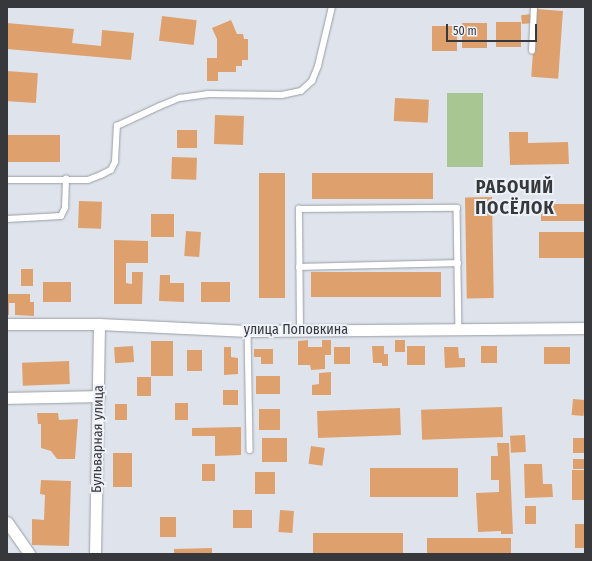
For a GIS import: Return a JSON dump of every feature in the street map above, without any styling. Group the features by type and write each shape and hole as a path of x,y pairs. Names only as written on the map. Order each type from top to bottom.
{"street":[{"name":"улица Поповкина","path":"7,324 99,324 248,331 585,328"},
{"name":"Бульварная улица","path":"95,554 99,396 99,324"},
{"path":"7,398 99,396"},
{"path":"7,522 29,554"}],"lane":[{"path":"7,180 88,180 112,170 115,162 117,126 180,98 207,94 282,95 293,94 307,87 312,81 318,66 332,7"},
{"path":"532,51 534,7"},
{"path":"7,219 61,216 65,208 66,179"},
{"path":"300,331 299,209 457,208 459,329"},
{"path":"299,267 458,263"},
{"path":"248,331 250,450"}],"green space":[{"path":"447,93 483,93 483,167 447,167"}],"building":[{"path":"536,9 563,11 558,79 531,77"},
{"path":"532,14 533,23 522,24 521,15"},
{"path":"162,16 197,20 194,45 159,41"},
{"path":"231,20 237,34 243,34 244,39 248,39 248,60 242,60 242,66 236,66 236,72 218,72 218,81 207,81 207,58 217,58 217,39 212,28"},
{"path":"496,22 521,22 521,47 496,47"},
{"path":"7,23 74,29 72,43 101,46 102,30 134,33 131,60 7,49"},
{"path":"462,23 487,23 487,48 462,48"},
{"path":"432,26 457,26 457,51 432,51"},
{"path":"7,71 38,73 36,103 7,101"},
{"path":"395,98 429,100 428,123 394,121"},
{"path":"215,115 244,116 243,145 214,144"},
{"path":"177,130 197,130 197,148 177,148"},
{"path":"509,132 528,132 528,143 568,142 569,164 510,165"},
{"path":"7,135 60,135 60,162 7,162"},
{"path":"172,157 197,158 196,180 171,179"},
{"path":"259,173 285,173 285,298 259,298"},
{"path":"312,173 433,173 433,199 312,199"},
{"path":"465,197 492,197 494,298 467,298"},
{"path":"79,201 102,202 101,229 78,228"},
{"path":"541,204 585,204 585,221 541,221"},
{"path":"151,214 174,214 174,237 151,237"},
{"path":"186,231 201,232 199,257 184,256"},
{"path":"539,232 585,232 585,258 539,258"},
{"path":"114,240 148,241 148,263 126,263 126,283 132,284 132,272 143,272 142,304 114,304"},
{"path":"21,269 33,269 33,286 21,286"},
{"path":"311,272 441,272 441,297 311,297"},
{"path":"160,275 170,275 170,283 184,283 184,302 159,301"},
{"path":"43,282 71,282 71,302 43,302"},
{"path":"201,282 230,282 230,302 201,302"},
{"path":"7,294 30,294 30,302 34,302 34,316 15,315 15,303 9,303 9,315 7,315"},
{"path":"308,340 308,347 322,347 322,340 331,340 331,355 325,355 325,369 311,370 310,365 298,365 298,341"},
{"path":"395,340 405,340 405,352 395,352"},
{"path":"151,341 173,341 173,376 151,376"},
{"path":"133,346 134,362 115,363 114,347"},
{"path":"372,346 384,346 384,354 388,354 388,366 382,366 382,363 373,363"},
{"path":"407,346 425,346 425,365 407,365"},
{"path":"481,346 497,346 497,363 481,363"},
{"path":"224,347 231,347 231,357 238,358 238,374 224,375"},
{"path":"334,347 350,347 350,364 334,364"},
{"path":"444,347 458,347 459,358 465,358 465,367 445,368"},
{"path":"544,347 570,347 570,364 544,364"},
{"path":"254,349 273,349 273,364 261,364 261,357 254,357"},
{"path":"187,350 202,350 202,371 187,371"},
{"path":"69,361 70,384 23,386 22,363"},
{"path":"331,372 331,395 312,395 312,385 319,384 319,373"},
{"path":"256,376 280,376 280,394 256,394"},
{"path":"137,377 151,377 151,396 137,396"},
{"path":"223,390 238,390 238,405 223,405"},
{"path":"573,399 585,400 584,416 572,415"},
{"path":"175,403 188,403 188,420 175,420"},
{"path":"115,404 127,404 127,420 115,420"},
{"path":"502,407 503,437 422,440 421,410"},
{"path":"400,408 401,435 318,438 317,411"},
{"path":"259,409 280,409 280,430 259,430"},
{"path":"37,413 58,413 59,420 78,419 75,459 57,459 51,451 41,448 41,424 38,424"},
{"path":"241,427 241,455 215,456 215,436 192,436 192,428"},
{"path":"525,435 526,452 511,453 510,436"},
{"path":"262,438 287,438 287,462 262,462"},
{"path":"573,438 585,438 585,453 573,453"},
{"path":"497,443 509,443 513,534 501,534 501,531 478,532 476,493 499,492 499,480 491,480 491,456 498,456"},
{"path":"311,446 325,448 322,466 308,464"},
{"path":"113,453 132,453 132,487 113,487"},
{"path":"573,459 585,459 585,469 573,469"},
{"path":"202,464 215,464 215,481 202,481"},
{"path":"524,464 542,464 543,484 552,484 553,497 525,498"},
{"path":"370,468 458,468 458,497 370,497"},
{"path":"572,470 585,470 585,500 572,500"},
{"path":"255,472 275,472 275,494 255,494"},
{"path":"41,480 71,481 69,546 32,545 32,519 44,520 45,495 40,494"},
{"path":"525,506 536,506 536,524 525,524"},
{"path":"233,510 252,510 252,528 233,528"},
{"path":"280,510 294,511 292,533 278,532"},
{"path":"160,517 176,517 176,537 160,537"},
{"path":"575,524 585,524 585,548 575,548"},
{"path":"313,533 403,533 403,554 313,554"},
{"path":"427,538 511,538 511,554 427,554"},
{"path":"212,548 212,554 174,554 174,549"}],"district":[{"name":"РАБОЧИЙ ПОСЁЛОК","path":"515,198"}]}
